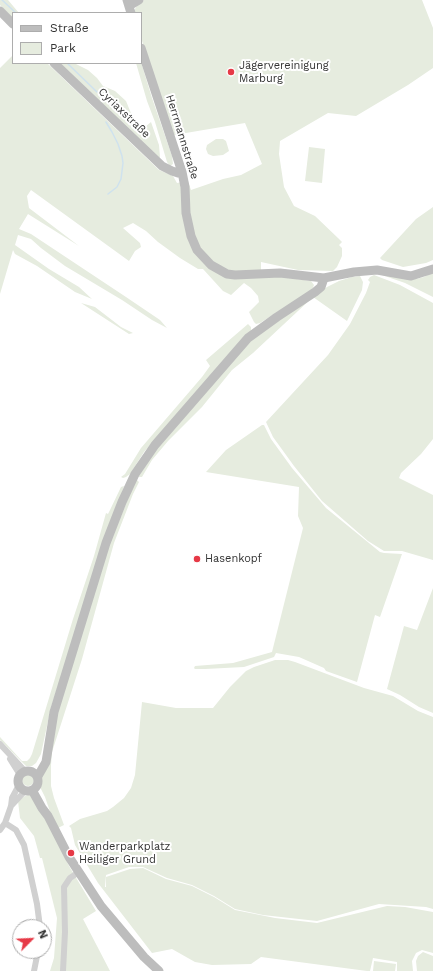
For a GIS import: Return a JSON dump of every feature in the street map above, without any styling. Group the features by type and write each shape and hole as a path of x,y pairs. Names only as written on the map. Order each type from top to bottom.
{"street":[{"path":"129,6 139,0"},
{"path":"0,11 12,23"},
{"name":"Herrmannstraße","path":"142,51 182,172 185,187 186,218 191,236 197,250 211,264 223,272 235,275 280,273 324,278 354,272 377,270 411,276 433,269"},
{"name":"Cyriaxstraße","path":"55,64 162,166 178,173 182,172"},
{"path":"159,971 144,957 101,906 69,857 48,816 28,788 18,781 46,762 54,712 106,543 122,502 145,458 248,338 277,316 315,292 321,286 324,278"},
{"path":"0,830 5,823 11,806 28,788 39,782 2,746"},
{"path":"5,823 16,830 24,845 39,919"},
{"path":"63,971 65,932 64,887 70,878 79,872"},
{"path":"34,971 36,959"}],"green space":[{"path":"0,0 8,0 18,12 12,12 12,17 0,5"},
{"path":"144,0 422,0 433,28 433,68 408,85 356,116 328,113 280,141 279,154 284,187 294,206 315,216 342,242 339,245 342,248 342,256 337,267 333,271 298,270 261,262 261,270 282,277 311,281 314,285 312,290 260,323 256,324 254,322 249,312 259,302 258,296 244,283 231,295 223,291 203,269 198,269 180,258 146,231 133,223 123,228 140,243 141,247 135,251 129,261 31,190 27,196 29,208 79,246 28,214 19,229 31,234 126,297 160,320 167,328 65,266 31,239 18,235 15,245 49,269 79,287 92,299 75,292 37,266 15,254 13,250 0,294 0,68 12,56 12,64 48,64 159,170 173,176 177,183 188,181 191,190 223,179 241,175 262,164 245,123 174,135 142,41 142,12 134,12 136,7"},
{"path":"61,64 76,64 88,70 103,86 115,91 126,101 137,128 145,127 151,122 159,145 159,158"},
{"path":"136,64 142,64 172,156 173,164 170,166 167,162"},
{"path":"216,139 223,139 226,141 229,151 223,155 213,156 208,154 206,149 207,145"},
{"path":"309,147 325,149 322,183 305,181"},
{"path":"433,207 433,260 426,263 403,267 380,258 416,219"},
{"path":"433,272 433,297 405,283 379,274 416,279"},
{"path":"374,275 400,285 433,303 433,439 421,454 401,473 399,478 433,495 433,560 402,551 384,551 368,541 322,501 273,437 266,422 328,355 350,324 366,293 370,282 368,280"},
{"path":"360,276 363,282 362,290 347,321 313,297 253,353 232,370 202,407 168,441 152,460 142,477 139,477 137,474 148,457 249,340 327,287 339,281"},
{"path":"81,303 95,307 121,327 133,333 129,334"},
{"path":"248,324 251,327 251,331 144,452 130,474 123,478 121,477 125,474 141,448 210,366 206,360"},
{"path":"264,425 271,439 292,468 326,508 380,552 402,554 380,617 375,615 357,682 326,671 324,668 299,657 276,653 274,657 244,667 205,669 194,668 195,666 233,663 272,652 303,528 298,516 299,487 206,472 226,450"},
{"path":"136,479 139,482 114,543 82,659 52,752 51,786 64,825 56,829 40,787 42,773 52,732 104,558"},
{"path":"124,486 51,707 41,754 36,763 32,766 26,766 0,740 0,737 22,761 27,761 30,758 94,556 106,513 108,514 121,487"},
{"path":"433,588 433,713 387,689 404,626 417,630"},
{"path":"275,660 288,660 295,662 364,688 393,696 418,711 433,717 433,909 426,907 379,904 317,921 263,915 235,909 192,885 167,878 143,867 129,867 106,875 105,887 106,877 130,869 143,868 166,879 192,886 235,910 275,918 317,923 387,906 405,907 433,912 433,953 422,950 416,953 412,961 413,971 397,971 397,962 373,958 370,971 367,971 261,957 251,964 212,965 195,962 172,949 152,953 98,883 75,845 71,828 69,826 80,819 107,811 124,798 131,788 135,775 142,702 176,708 213,708 230,687 246,671"},
{"path":"26,774 30,774 34,780 30,786 26,786 22,782 22,778"},
{"path":"31,794 35,797 69,866 96,911 83,919 110,971 50,971 54,958 57,918 42,858 40,858 34,836 20,818 18,801"},
{"path":"423,952 433,956 433,971 417,971 416,961 418,956"},
{"path":"374,961 396,964 395,971 373,971"}],"waterway":[{"path":"2,0 15,12"},
{"path":"68,64 97,92"},
{"path":"106,122 118,144 123,163 121,179 117,187 108,194"}],"place":[{"name":"Jägervereinigung Marburg","path":"231,72"},
{"name":"Hasenkopf","path":"197,559"},
{"name":"Wanderparkplatz Heiliger Grund","path":"71,853"}]}
